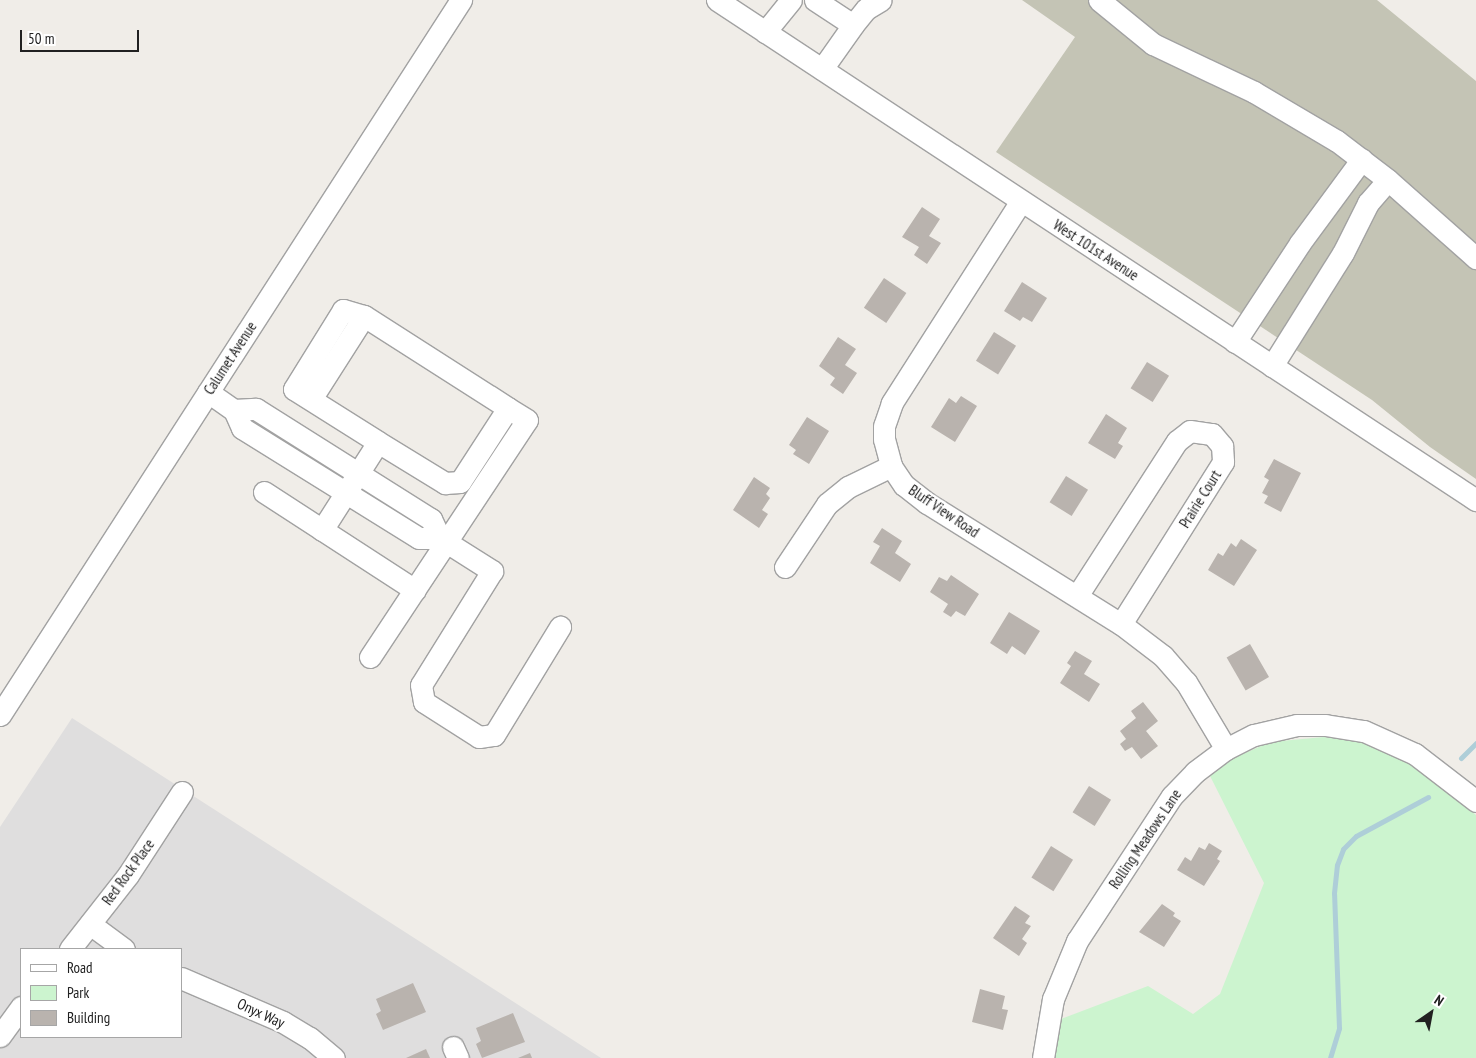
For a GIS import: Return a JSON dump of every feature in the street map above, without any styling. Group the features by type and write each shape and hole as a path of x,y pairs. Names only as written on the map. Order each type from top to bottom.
{"street":[{"name":"West 101st Avenue","path":"717,0 1476,500"},
{"path":"765,32 791,0"},
{"path":"815,0 853,25"},
{"path":"822,69 866,9 881,0"},
{"path":"1098,0 1121,21 1158,47 1272,102 1362,159 1476,258"},
{"name":"Calumet Avenue","path":"0,715 208,392 451,4"},
{"path":"1236,342 1300,243 1362,159"},
{"path":"1272,366 1343,253 1368,203 1388,180"},
{"name":"Bluff View Road","path":"1021,201 892,403 884,426 884,439 891,466 915,494 1121,624 1176,670 1205,711 1226,749"},
{"path":"370,657 415,590 443,540 527,420 364,316 343,310 294,389 445,483 460,482 508,408"},
{"path":"208,392 234,410 242,428 419,538 443,540 492,571 421,685 424,702 479,737 494,735 560,627"},
{"path":"234,410 256,410 431,519 443,540"},
{"name":"Prairie Court","path":"1077,596 1177,441 1190,431 1212,434 1222,446 1223,462 1121,624"},
{"path":"322,530 378,442"},
{"path":"785,567 827,504 848,488 891,466"},
{"path":"264,492 415,590"},
{"name":"Rolling Meadows Lane","path":"1043,1058 1053,999 1076,941 1172,796 1195,772 1226,749 1268,732 1297,725 1325,725 1380,736 1427,762 1476,801"},
{"name":"Red Rock Place","path":"71,948 142,855 182,792"},
{"path":"90,924 123,948"},
{"name":"Onyx Way","path":"182,978 284,1022 310,1038 334,1058"},
{"path":"0,1036 20,1008"}],"shaded area":[{"path":"1022,0 1377,0 1476,81 1476,479 1430,447 1372,400 996,152 1075,37"},
{"path":"72,718 601,1058 0,1058 0,827"}],"green space":[{"path":"1324,737 1362,742 1411,763 1476,815 1476,1058 1054,1058 1061,1019 1148,986 1193,1014 1220,994 1264,883 1210,776 1234,758 1270,742"}],"building":[{"path":"922,207 940,219 929,236 941,243 927,264 914,255 919,247 902,237"},
{"path":"884,278 906,293 886,323 864,308"},
{"path":"1022,282 1047,298 1032,322 1023,317 1020,321 1004,311"},
{"path":"994,332 1016,346 998,375 976,361"},
{"path":"838,337 856,349 845,365 857,373 843,394 830,385 835,378 819,366"},
{"path":"1147,362 1169,376 1153,402 1131,388"},
{"path":"961,396 977,406 955,442 931,427 949,398 956,403"},
{"path":"1106,414 1127,428 1118,443 1123,446 1115,459 1088,443"},
{"path":"807,417 829,431 809,464 793,454 796,450 789,445"},
{"path":"1274,459 1301,473 1281,512 1264,503 1268,496 1262,493 1269,480 1264,477"},
{"path":"1066,476 1088,490 1072,516 1050,502"},
{"path":"754,477 770,488 766,494 770,498 762,510 768,514 759,528 733,510"},
{"path":"882,528 902,541 895,553 911,564 900,582 870,563 880,546 873,542"},
{"path":"1241,539 1257,550 1234,586 1208,570 1218,553 1223,556 1231,543 1236,547"},
{"path":"951,575 979,594 965,616 956,611 951,617 943,612 948,604 930,592 939,577 947,581"},
{"path":"1009,612 1040,631 1025,655 1012,646 1007,654 990,643"},
{"path":"1250,644 1269,677 1246,690 1227,658"},
{"path":"1075,651 1092,661 1084,674 1100,684 1089,702 1060,683 1071,666 1067,663"},
{"path":"1143,702 1158,721 1146,731 1158,746 1141,759 1132,747 1125,751 1120,744 1126,739 1120,731 1136,718 1131,711"},
{"path":"1089,786 1111,800 1095,826 1073,812"},
{"path":"1209,843 1222,851 1217,859 1220,861 1204,886 1177,870 1185,857 1191,861 1199,847 1205,850"},
{"path":"1051,846 1073,860 1053,891 1031,877"},
{"path":"1162,904 1175,913 1173,916 1181,921 1164,947 1139,932"},
{"path":"1015,906 1030,916 1025,923 1031,926 1022,939 1027,943 1019,956 993,938"},
{"path":"413,983 426,1012 383,1030 376,1014 381,1011 376,999"},
{"path":"980,989 1005,996 1002,1009 1008,1010 1003,1030 972,1022"},
{"path":"513,1013 525,1042 482,1058 476,1044 481,1041 476,1028"},
{"path":"426,1049 430,1058 406,1058"},
{"path":"530,1053 532,1058 518,1058"}],"waterway":[{"path":"1461,758 1476,743"},
{"path":"1330,1058 1339,1028 1334,893 1337,865 1343,849 1356,836 1428,797"}]}
